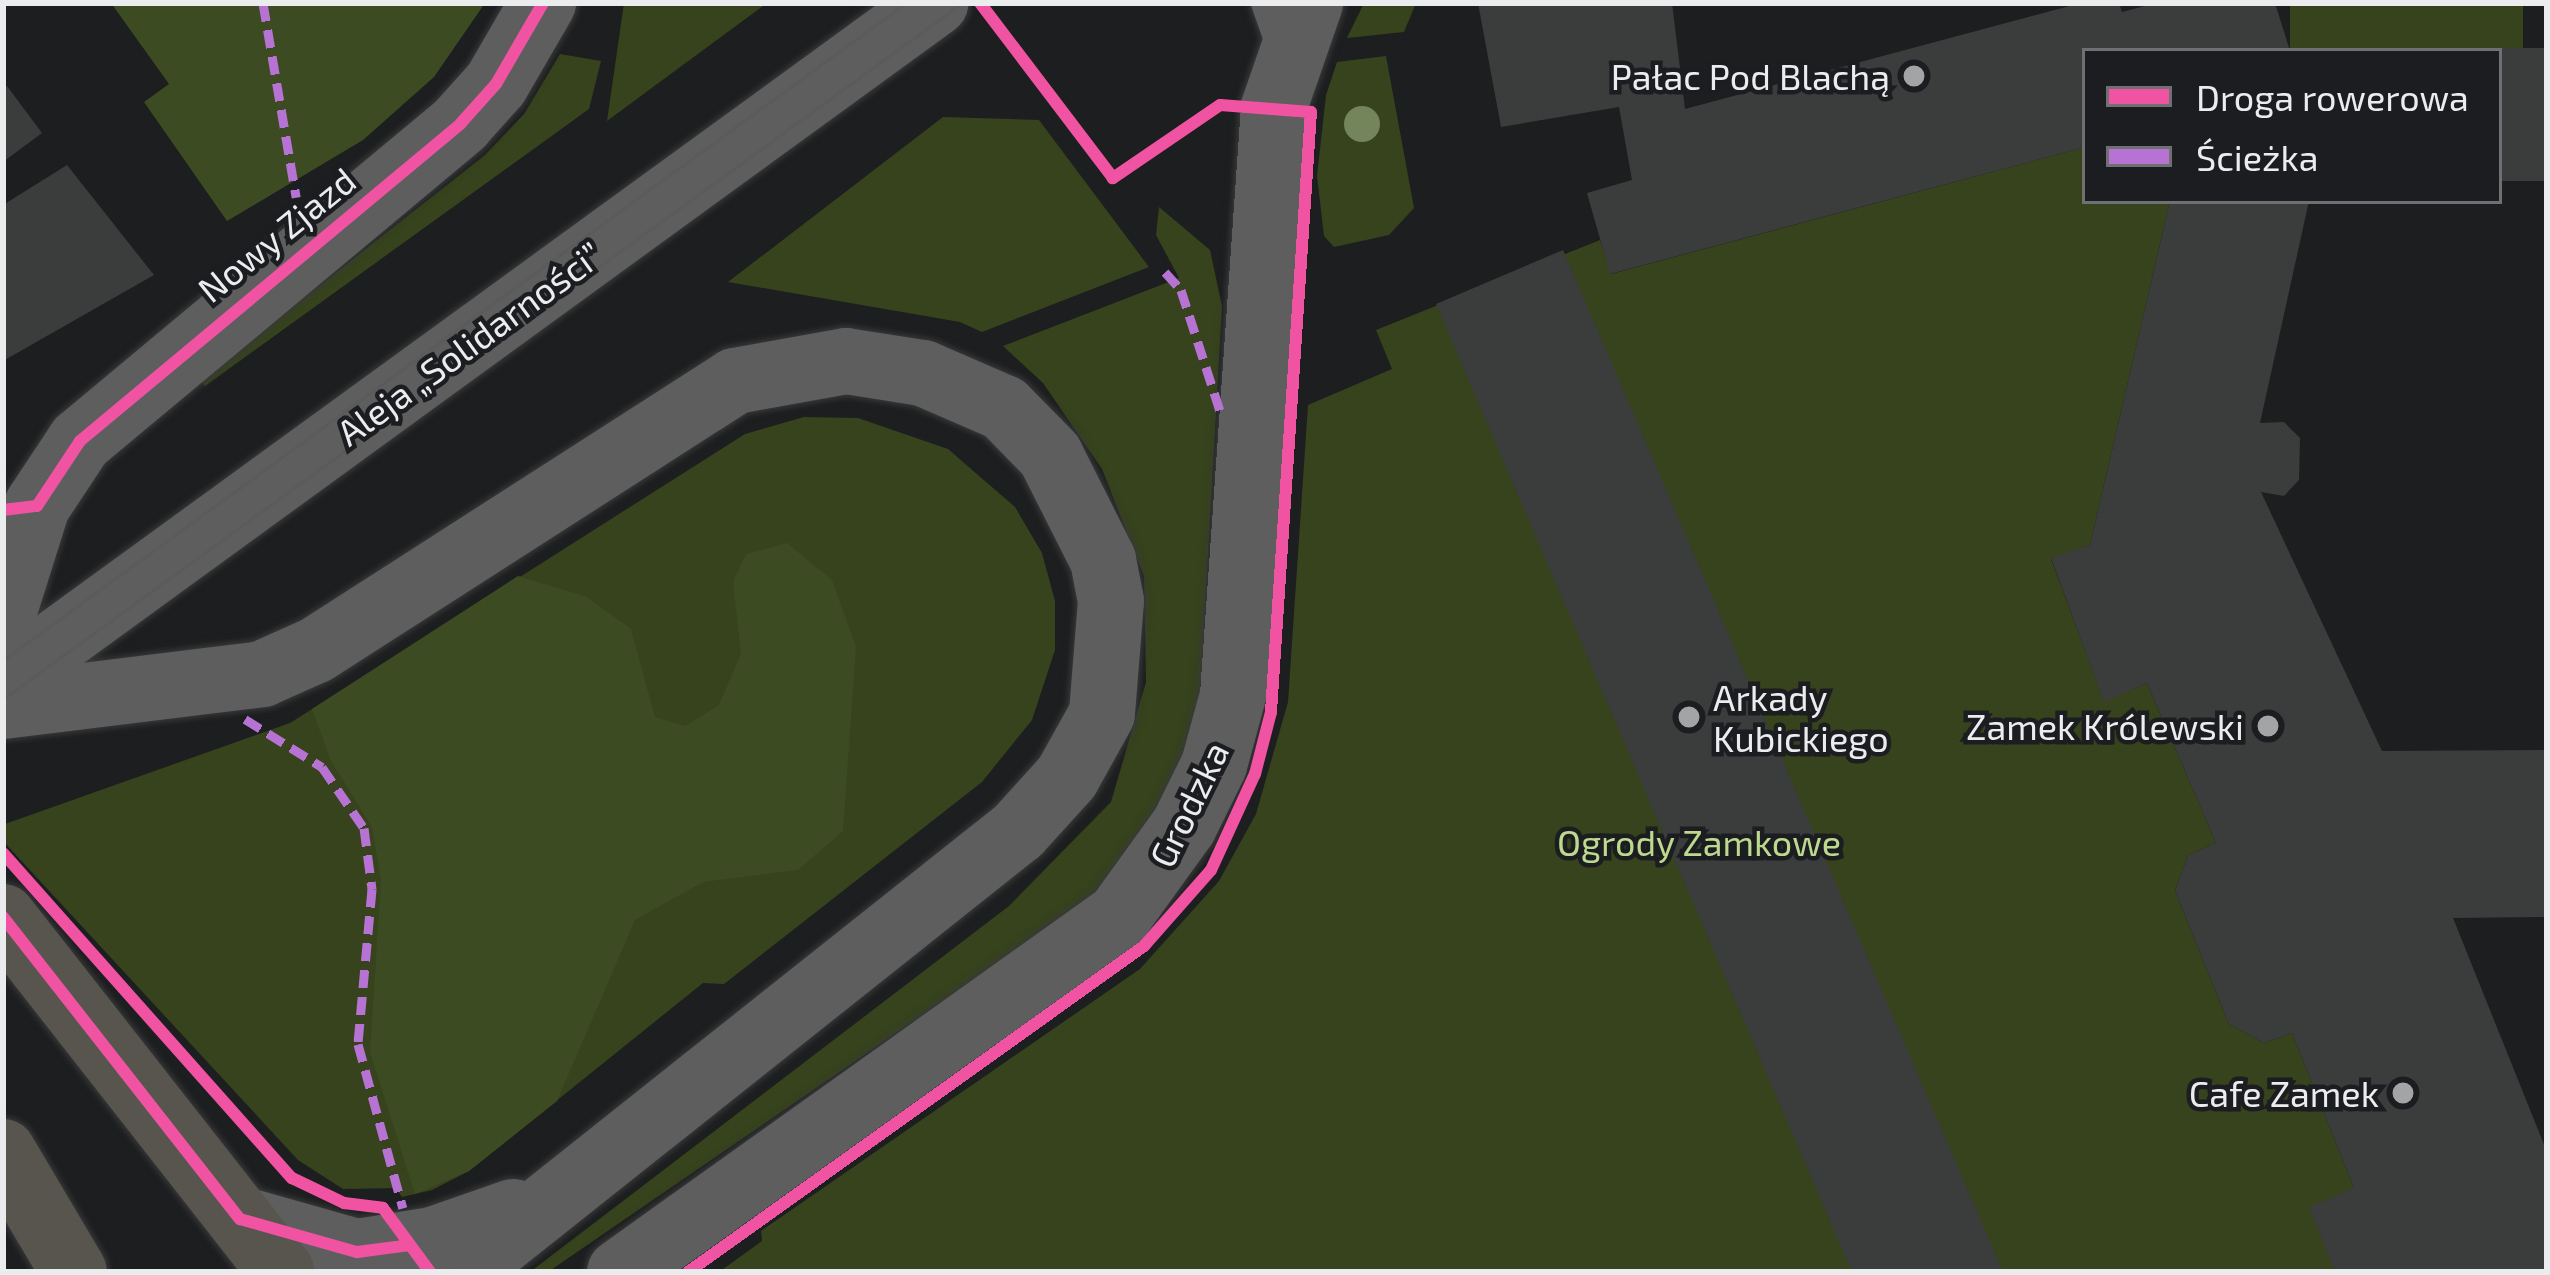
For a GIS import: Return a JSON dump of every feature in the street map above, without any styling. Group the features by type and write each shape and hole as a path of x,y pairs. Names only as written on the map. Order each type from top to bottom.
{"main road":[{"name":"Nowy Zjazd","path":"3,614 37,506 80,441 461,123 496,84 543,3"},
{"name":"Aleja „Solidarności”","path":"3,682 910,21"},
{"name":"Grodzka","path":"620,1272 1119,916 1184,826 1214,765 1233,695 1270,142 1288,23"},
{"path":"3,706 262,674 316,650 735,381 806,365 877,364 949,381 1004,408 1050,455 1103,560 1112,658 1086,750 1018,831 463,1272"},
{"path":"3,917 281,1272"},
{"path":"3,1152 78,1262"},
{"path":"240,1219 320,1245 386,1250 555,1195"}],"green space":[{"path":"111,3 485,3 434,77 363,140 227,221 144,102 169,84"},
{"path":"624,3 767,3 607,121"},
{"path":"1364,3 1416,3 1404,32 1347,38"},
{"path":"2290,3 2523,3 2523,50 2290,48"},
{"path":"560,54 601,61 589,109 205,386 200,380 485,155 524,114"},
{"path":"1386,56 1414,208 1389,235 1334,247 1324,236 1317,176 1326,95 1337,62"},
{"path":"943,117 1039,120 1149,267 982,332 960,322 728,282"},
{"name":"Ogrody Zamkowe","path":"2082,148 2082,204 2169,204 2090,545 2051,559 2104,701 2147,683 2216,843 2188,855 2175,891 2229,1024 2264,1043 2292,1033 2354,1188 2335,1272 719,1272 762,1241 761,1231 1140,969 1219,881 1256,814 1288,702 1308,405 1392,369 1376,330 1600,240 1611,274"},
{"path":"1159,207 1210,250 1222,306 1200,697 1179,774 1151,827 1090,900 548,1272 530,1272 1009,906 1111,802 1146,682 1144,576 1102,469 1043,383 1003,346 1179,278 1156,235"},
{"path":"804,417 858,418 948,449 1015,507 1042,553 1055,601 1055,650 1032,720 982,782 724,984 703,983 469,1171 432,1190 402,1197 396,1188 343,1189 298,1160 3,841 5,824 290,723 745,434"},
{"path":"787,543 832,580 856,647 843,831 798,870 703,882 635,920 557,1101 469,1171 415,1194 370,1052 381,880 372,827 331,761 312,709 518,576 587,597 631,629 655,717 685,726 719,705 741,654 733,582 746,554"}],"building":[{"path":"1478,3 1672,3 1685,109 2081,3 2119,3 2122,12 2156,3 2275,3 2289,48 2082,48 2082,148 1610,274 1587,193 1632,180 1619,107 1501,127"},
{"path":"2502,48 2547,48 2547,181 2502,181"},
{"path":"7,86 42,133 3,162 3,88"},
{"path":"67,165 154,275 3,361 3,205"},
{"name":"Zamek Królewski","path":"2169,204 2308,204 2260,423 2284,422 2300,438 2299,480 2284,496 2261,492 2382,751 2547,750 2547,917 2453,918 2547,1152 2547,1272 2335,1272 2309,1207 2354,1188 2292,1033 2264,1043 2229,1024 2175,891 2188,855 2216,843 2147,683 2104,702 2051,558 2090,545"},
{"name":"Arkady Kubickiego","path":"1563,250 2003,1272 1852,1272 1436,304"}],"tram line":[{"path":"3,660 906,3"},
{"path":"3,699 962,3"}],"marked path":[{"path":"263,3 296,197"},
{"path":"1165,272 1181,290 1222,417"},
{"path":"245,719 322,767 364,828 372,889 358,1044 403,1208"}],"cycle path":[{"path":"3,510 37,506 80,441 461,123 496,84 543,3"},
{"path":"688,1272 1144,946 1211,870 1255,774 1271,712 1311,112 1220,105 1113,178 980,3"},
{"path":"3,853 292,1178 344,1203 383,1208 430,1272"},
{"path":"3,917 240,1219 357,1252 410,1245"}],"place":[{"name":"Pałac Pod Blachą","path":"1914,76"},
{"name":"Arkady Kubickiego","path":"1689,717"},
{"name":"Zamek Królewski","path":"2268,726"},
{"name":"Cafe Zamek","path":"2403,1093"}]}
